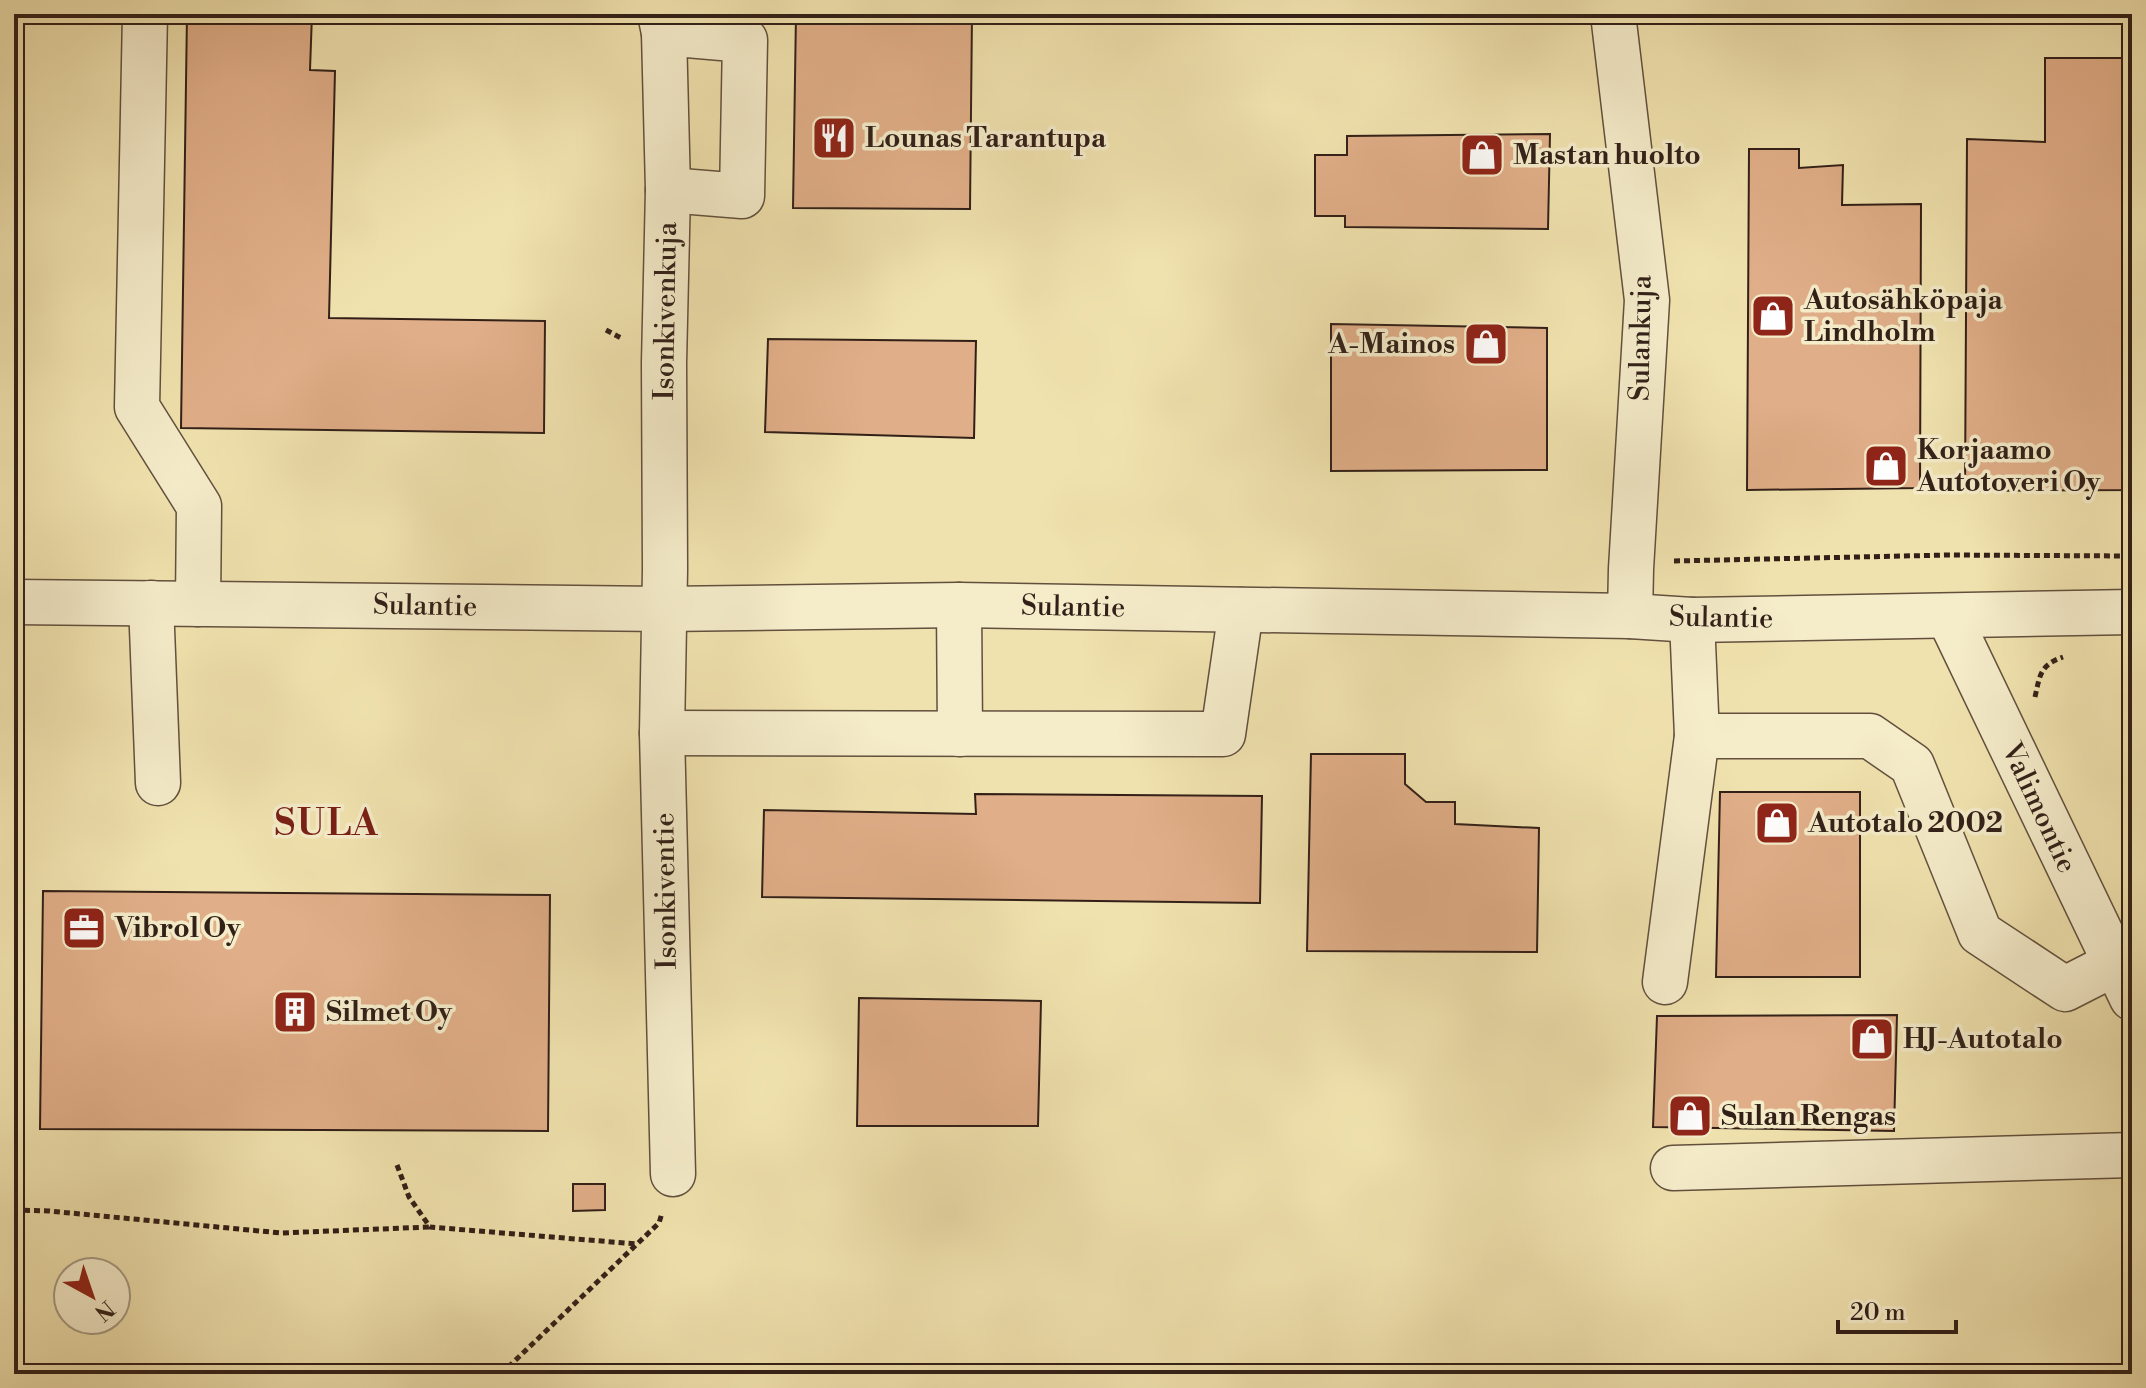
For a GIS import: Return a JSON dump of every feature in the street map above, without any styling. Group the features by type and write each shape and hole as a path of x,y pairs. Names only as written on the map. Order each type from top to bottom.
{"street":[{"path":"145,14 137,407 199,506 198,604"},
{"name":"Sulankuja","path":"1613,14 1647,300 1630,616"},
{"path":"662,23 745,40 742,196 668,190"},
{"name":"Isonkivenkuja","path":"662,23 668,190 663,609"},
{"name":"Sulantie","path":"14,602 663,609 959,605 1630,616 1692,620 2132,612"},
{"path":"151,603 158,783"},
{"path":"959,605 960,734"},
{"name":"Isonkiventie","path":"663,609 662,733 673,1174"},
{"path":"662,733 1223,734 1241,610"},
{"name":"Valimontie","path":"1949,617 2123,981"},
{"path":"1665,982 1697,736 1692,620"},
{"path":"1697,736 1870,736 1912,765 1980,933 2065,989 2123,981"},
{"path":"1673,1168 2132,1155"}],"path":[{"path":"2035,699 2040,676 2048,662 2066,655"},
{"path":"397,1165 409,1197 430,1227"},
{"path":"501,1374 659,1223 673,1174"},
{"path":"14,1210 281,1233 430,1227 637,1244"}],"building":[{"path":"187,14 312,14 310,70 335,71 329,318 545,321 544,433 181,428"},
{"path":"796,14 972,14 970,209 793,208"},
{"path":"2045,58 2132,58 2132,490 1965,491 1967,139 2045,142"},
{"path":"1550,134 1548,229 1345,227 1345,216 1315,216 1315,155 1347,155 1347,136"},
{"path":"1749,149 1799,149 1799,168 1843,165 1842,205 1921,204 1920,488 1747,490"},
{"path":"1331,324 1547,328 1547,470 1331,471"},
{"path":"768,339 976,341 974,438 765,432"},
{"path":"1311,754 1405,754 1405,784 1426,802 1455,802 1455,824 1539,828 1537,952 1307,951"},
{"path":"1720,792 1860,792 1860,977 1716,977"},
{"path":"975,794 1262,796 1260,903 762,897 764,810 976,814"},
{"name":"Silmet Oy","path":"43,891 550,895 548,1131 40,1129"},
{"path":"859,998 1041,1001 1038,1126 857,1126"},
{"path":"1897,1015 1894,1131 1653,1127 1657,1016"},
{"path":"573,1184 605,1184 605,1210 573,1211"}],"place":[{"name":"Lounas Tarantupa","path":"834,138"},
{"name":"Mastan huolto","path":"1482,155"},
{"name":"Autosähköpaja Lindholm","path":"1773,316"},
{"name":"A-Mainos","path":"1486,344"},
{"name":"Korjaamo Autotoveri Oy","path":"1886,466"},
{"name":"Autotalo 2002","path":"1777,823"},
{"name":"Vibrol Oy","path":"84,928"},
{"name":"Silmet Oy","path":"295,1012"},
{"name":"HJ-Autotalo","path":"1872,1039"},
{"name":"Sulan Rengas","path":"1690,1116"}],"district":[{"name":"SULA","path":"327,824"}]}
